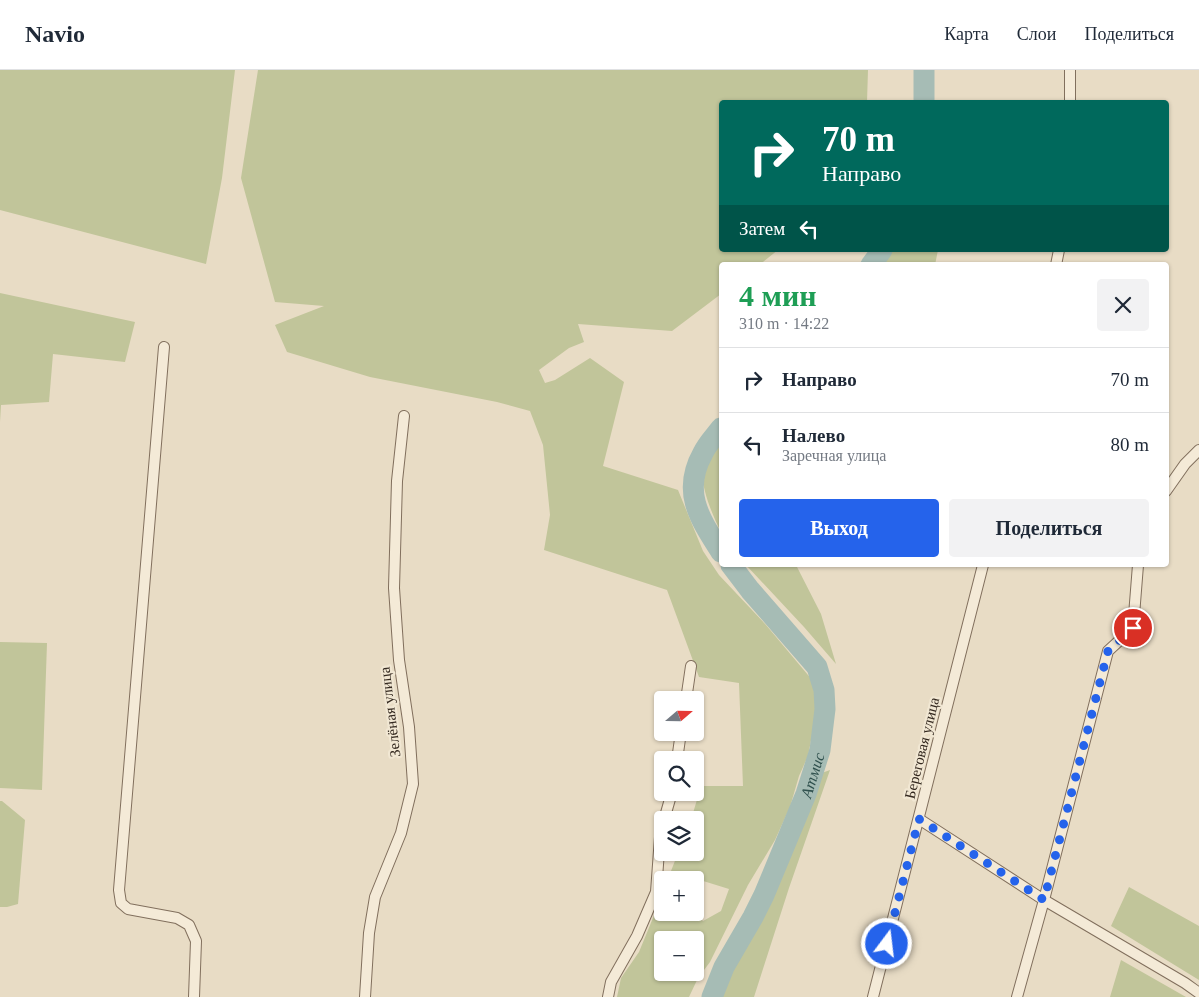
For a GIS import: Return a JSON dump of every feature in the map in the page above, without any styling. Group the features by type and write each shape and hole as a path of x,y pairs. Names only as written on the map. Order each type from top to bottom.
{"street":[{"path":"1070,70 1070,100"},
{"path":"164,347 119,890 121,903 128,909 177,918 189,925 196,941 194,997"},
{"name":"Зелёная улица","path":"365,997 368,932 375,897 401,833 412,784 410,726 399,660 394,588 397,481 404,416"},
{"path":"1169,487 1185,464 1199,450"},
{"name":"Береговая улица","path":"873,997 982,567"},
{"path":"1017,997 1108,651 1133,628 1138,567"},
{"path":"687,691 690,666"},
{"path":"919,819 1044,900 1199,994"},
{"path":"608,997 611,982 638,936 656,892 658,861"}],"green space":[{"path":"0,70 235,70 222,178 206,264 0,210"},
{"path":"258,70 868,70 867,100 719,100 719,252 775,252 763,262 719,262 719,296 672,331 578,324 584,342 569,348 539,370 545,383 555,380 590,358 624,382 603,466 678,490 703,551 719,575 766,625 813,681 817,693 817,709 808,756 799,776 790,807 775,840 748,885 710,962 704,970 704,931 654,931 654,981 697,981 689,997 617,997 621,978 639,952 654,915 654,921 704,921 721,911 729,889 704,881 704,871 671,871 675,861 704,861 704,811 694,811 697,801 704,801 704,786 743,786 739,683 699,677 667,590 544,550 550,515 543,445 530,411 497,402 370,377 287,352 275,325 324,306 275,302 241,178"},
{"path":"884,252 938,252 936,262 876,262"},
{"path":"0,293 135,322 125,362 53,354 49,402 1,405 0,422"},
{"path":"719,441 719,528 706,495 702,475 706,457"},
{"path":"748,567 797,567 821,614 836,664"},
{"path":"0,642 47,643 42,790 0,788"},
{"path":"830,770 754,997 719,997 722,984 734,963 746,932 767,905 787,864 819,774"},
{"path":"0,801 25,820 18,904 7,907 0,907"},
{"path":"1129,887 1199,926 1199,980 1111,926"},
{"path":"1121,960 1186,997 1110,997"}],"waterway":[{"name":"Атмис","path":"924,70 924,100"},
{"name":"Атмис","path":"873,262 881,252"},
{"name":"Атмис","path":"719,431 707,446 697,467 693,493 700,516 719,549"},
{"name":"Атмис","path":"712,997 724,967 764,895 806,794 820,750 825,709 824,690 817,667 733,567"}],"route":[{"path":"887,944 919,819 1044,900 1108,651 1133,628"}]}
